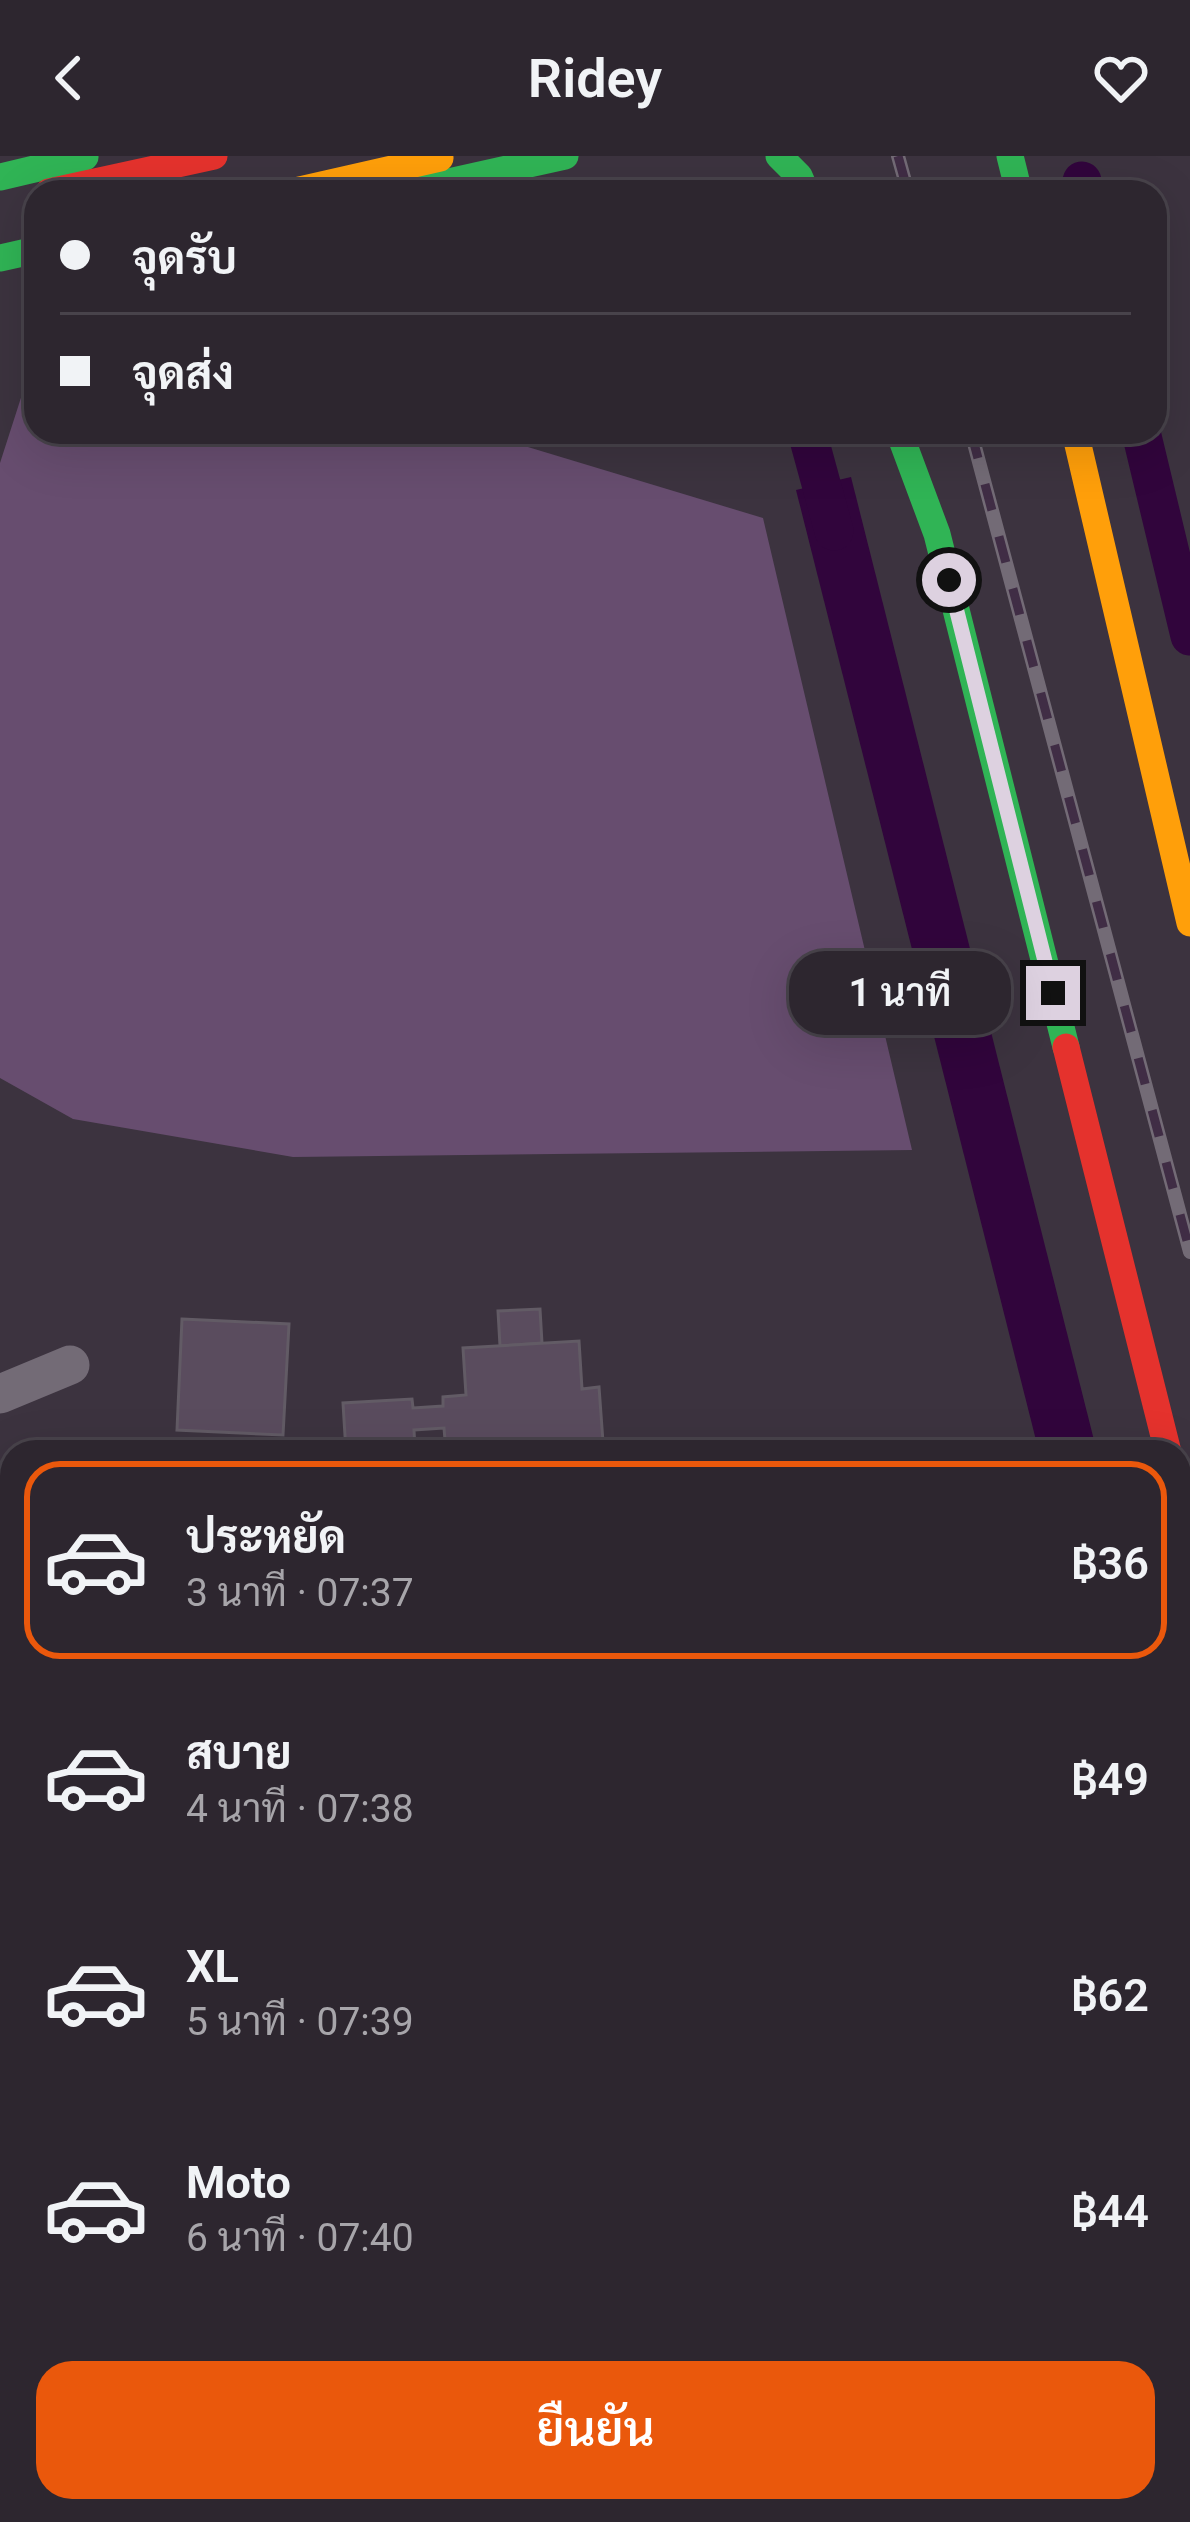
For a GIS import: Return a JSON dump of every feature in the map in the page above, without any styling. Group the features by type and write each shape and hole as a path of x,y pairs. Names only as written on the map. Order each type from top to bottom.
{"main road":[{"path":"0,177 88,156"},
{"path":"104,180 214,156"},
{"path":"397,180 448,156"},
{"path":"402,180 565,156"},
{"path":"903,444 937,534 1165,1440"},
{"path":"1078,444 1190,923"}],"street":[{"path":"0,1394 70,1365"}],"shaded area":[{"path":"24,388 24,444 518,444 763,518 912,1150 293,1157 73,1119 0,1078 0,463"},
{"path":"851,477 1094,1440 1036,1440 796,490"}],"building":[{"path":"540,1309 542,1343 500,1346 498,1311"},
{"path":"182,1319 289,1324 283,1435 177,1430"},
{"path":"579,1341 582,1389 599,1387 603,1440 445,1440 444,1428 414,1430 415,1440 345,1440 343,1403 412,1399 413,1408 443,1406 443,1397 466,1395 463,1348"}],"waterway":[{"path":"810,444 834,531"},
{"path":"1144,444 1190,636"}],"railway":[{"path":"898,156 905,180"},
{"path":"974,444 1190,1252"}],"traffic: fast":[{"path":"458,180 565,156"},
{"path":"779,156 801,180"},
{"path":"1010,156 1016,180"},
{"path":"0,177 85,157"},
{"path":"0,258 24,253"},
{"path":"903,444 937,534 1066,1047"}],"traffic: slow":[{"path":"344,180 440,158"},
{"path":"1078,444 1190,923"}],"traffic: jam":[{"path":"104,180 214,156"},
{"path":"1066,1047 1165,1440"}],"route":[{"path":"949,580 1053,993"}]}
